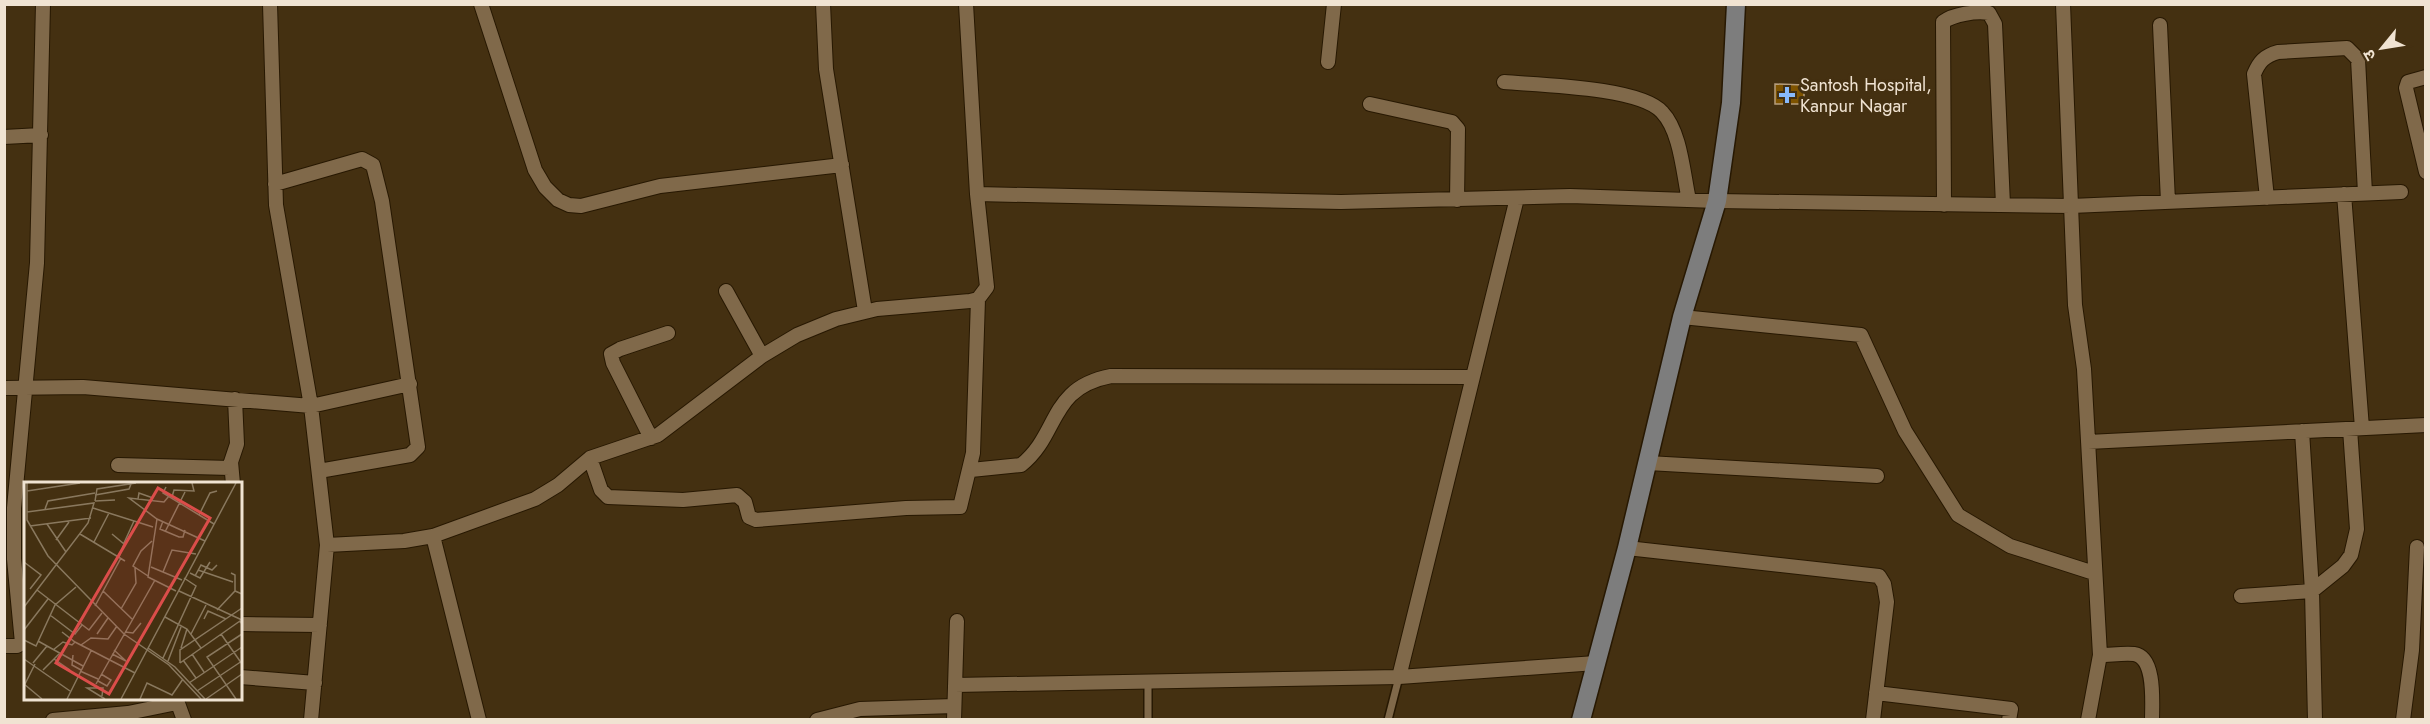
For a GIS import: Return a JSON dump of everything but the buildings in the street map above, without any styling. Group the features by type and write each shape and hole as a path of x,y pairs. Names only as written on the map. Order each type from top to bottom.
{"street":[{"path":"4,646 17,646 22,643 20,559 9,523 27,387 37,263 43,4"},
{"path":"270,4 276,205 310,406 327,545 311,720"},
{"path":"481,4 535,170 545,187 558,200 569,205 581,206 660,186 842,165"},
{"path":"823,4 826,69 865,311"},
{"path":"590,459 601,490 608,497 683,500 737,495 745,502 749,517 756,520 894,508 960,507 971,470 978,299 987,287 977,194 966,4"},
{"path":"1328,62 1334,4"},
{"path":"1581,720 1627,548 1683,317 1717,201 1731,103 1736,4"},
{"path":"2063,4 2075,305 2084,369 2100,655 2088,720"},
{"path":"1944,205 1943,22 1948,18 1981,12 1989,13 1995,24 2003,205"},
{"path":"2160,26 2168,202"},
{"path":"2267,198 2254,74 2258,63 2267,55 2277,52 2347,48 2358,59 2365,193"},
{"path":"2426,77 2408,82 2406,88 2426,172"},
{"path":"1504,82 1624,94 1662,111 1674,134 1689,200"},
{"path":"1370,104 1452,122 1458,129 1457,200"},
{"path":"4,137 41,135"},
{"path":"275,184 362,159 373,165 382,201 418,447 413,454 319,471"},
{"path":"977,194 1341,202 1570,196 1717,201 2070,206 2401,192"},
{"path":"2241,596 2312,591 2343,566 2351,555 2357,529 2356,428 2344,194"},
{"path":"1400,677 1517,198"},
{"path":"726,291 762,356"},
{"path":"327,545 404,541 433,536 549,492 590,459 651,438 678,423 762,356 797,335 865,311 978,299"},
{"path":"1683,317 1861,335 1905,431 1958,514 2010,546 2094,573"},
{"path":"651,438 613,363 611,354 668,333"},
{"path":"971,470 1021,465 1033,452 1068,396 1085,384 1101,378 1472,377"},
{"path":"4,388 83,387 310,406 410,384"},
{"path":"233,482 230,468 237,444 235,399"},
{"path":"2088,442 2426,425"},
{"path":"2302,431 2312,591 2315,720"},
{"path":"1648,464 1877,476"},
{"path":"118,465 230,468"},
{"path":"433,536 479,720"},
{"path":"2403,720 2412,651 2417,547"},
{"path":"1627,548 1879,576 1884,584 1887,602 1873,720"},
{"path":"817,720 860,709 954,712 957,621"},
{"path":"242,624 320,625"},
{"path":"2100,655 2135,654 2142,657 2148,665 2151,678 2152,720"},
{"path":"955,686 1148,684 1400,677 1596,663"},
{"path":"242,677 315,682"},
{"path":"1876,693 2011,709 2009,720"},
{"path":"53,720 137,716 177,701 184,720"}],"lane":[{"path":"1388,720 1400,677"},
{"path":"1148,684 1148,720"}],"place":[{"name":"Santosh Hospital, Kanpur Nagar","path":"1787,95"}]}
